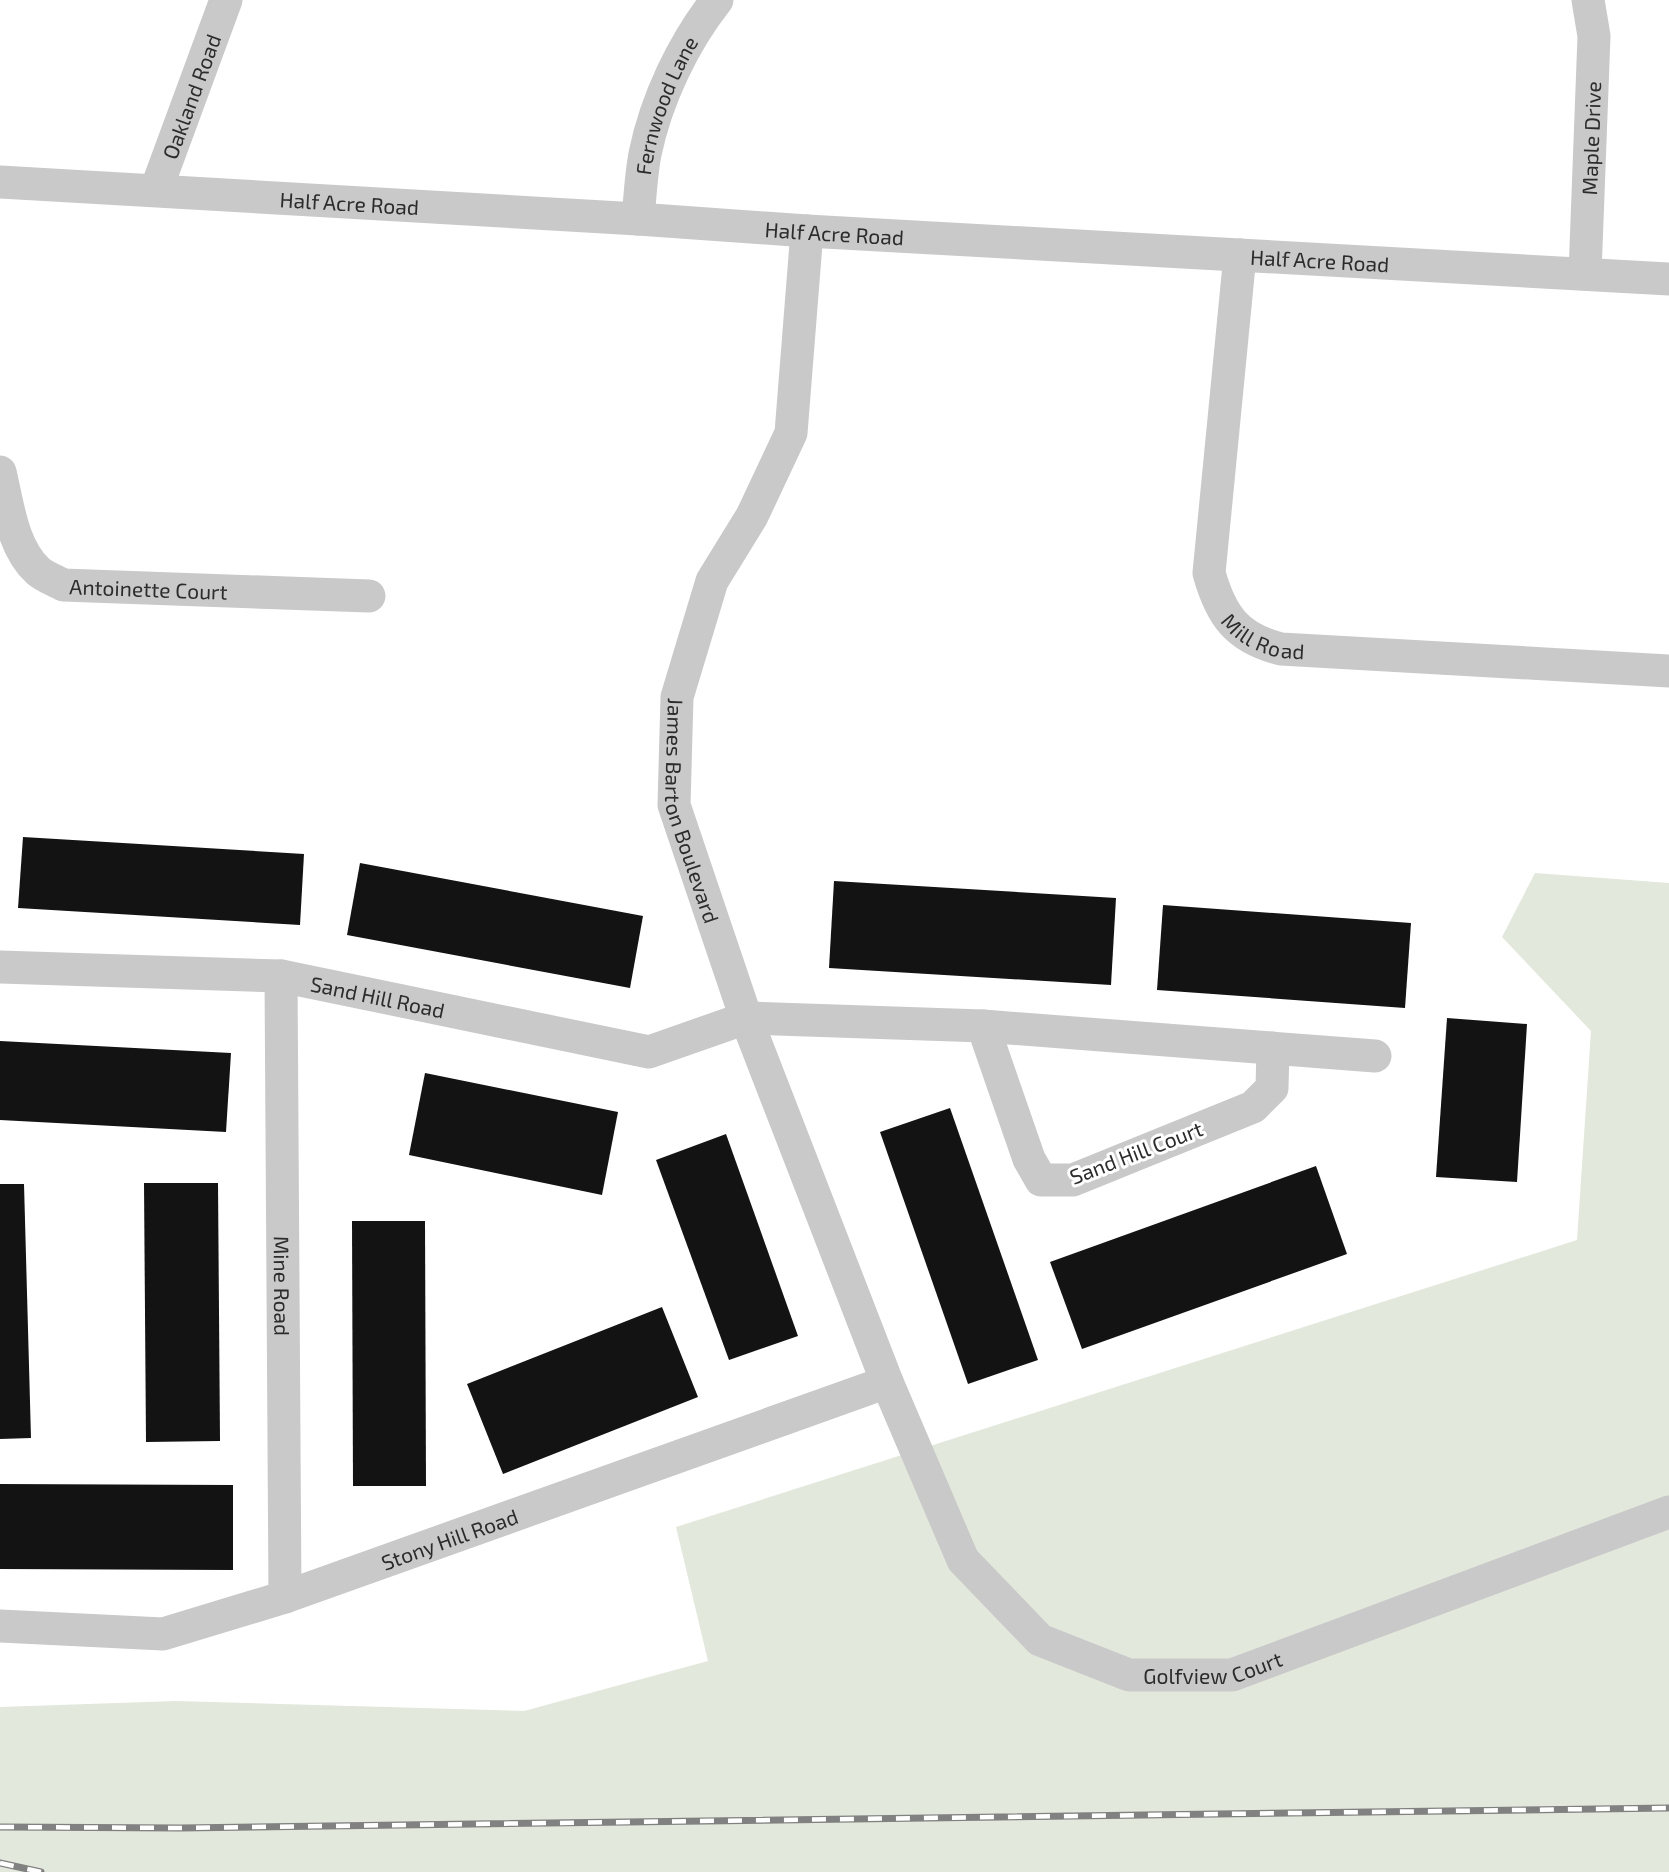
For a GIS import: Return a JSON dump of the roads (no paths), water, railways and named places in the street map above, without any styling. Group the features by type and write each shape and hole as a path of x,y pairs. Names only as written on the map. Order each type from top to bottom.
{"street":[{"name":"Oakland Road","path":"156,190 226,0"},
{"name":"Fernwood Lane","path":"638,219 645,154 667,81 704,16 717,0"},
{"name":"Maple Drive","path":"1585,274 1594,36 1588,0"},
{"name":"Half Acre Road","path":"0,182 807,231 1669,279"},
{"name":"James Barton Boulevard","path":"807,231 791,433 752,516 712,581 677,697 674,805 746,1018 887,1382"},
{"name":"Mill Road","path":"1240,255 1209,573 1215,595 1228,618 1245,635 1260,644 1281,649 1669,671"},
{"name":"Antoinette Court","path":"0,472 13,526 22,551 39,572 63,585 369,596"},
{"name":"Sand Hill Road","path":"0,967 281,976 649,1052 746,1018"},
{"name":"Mine Road","path":"281,976 285,1597"},
{"path":"746,1018 983,1026 1375,1056"},
{"name":"Sand Hill Court","path":"983,1026 1029,1159 1041,1180 1073,1180 1253,1107 1272,1088 1273,1048"},
{"name":"Stony Hill Road","path":"0,1626 163,1634 285,1597 887,1382"},
{"name":"Golfview Court","path":"887,1382 963,1560 1040,1640 1129,1676 1232,1675 1669,1512"}],"railway":[{"path":"0,1827 180,1828 1669,1808"},
{"path":"0,1863 41,1872"}]}
